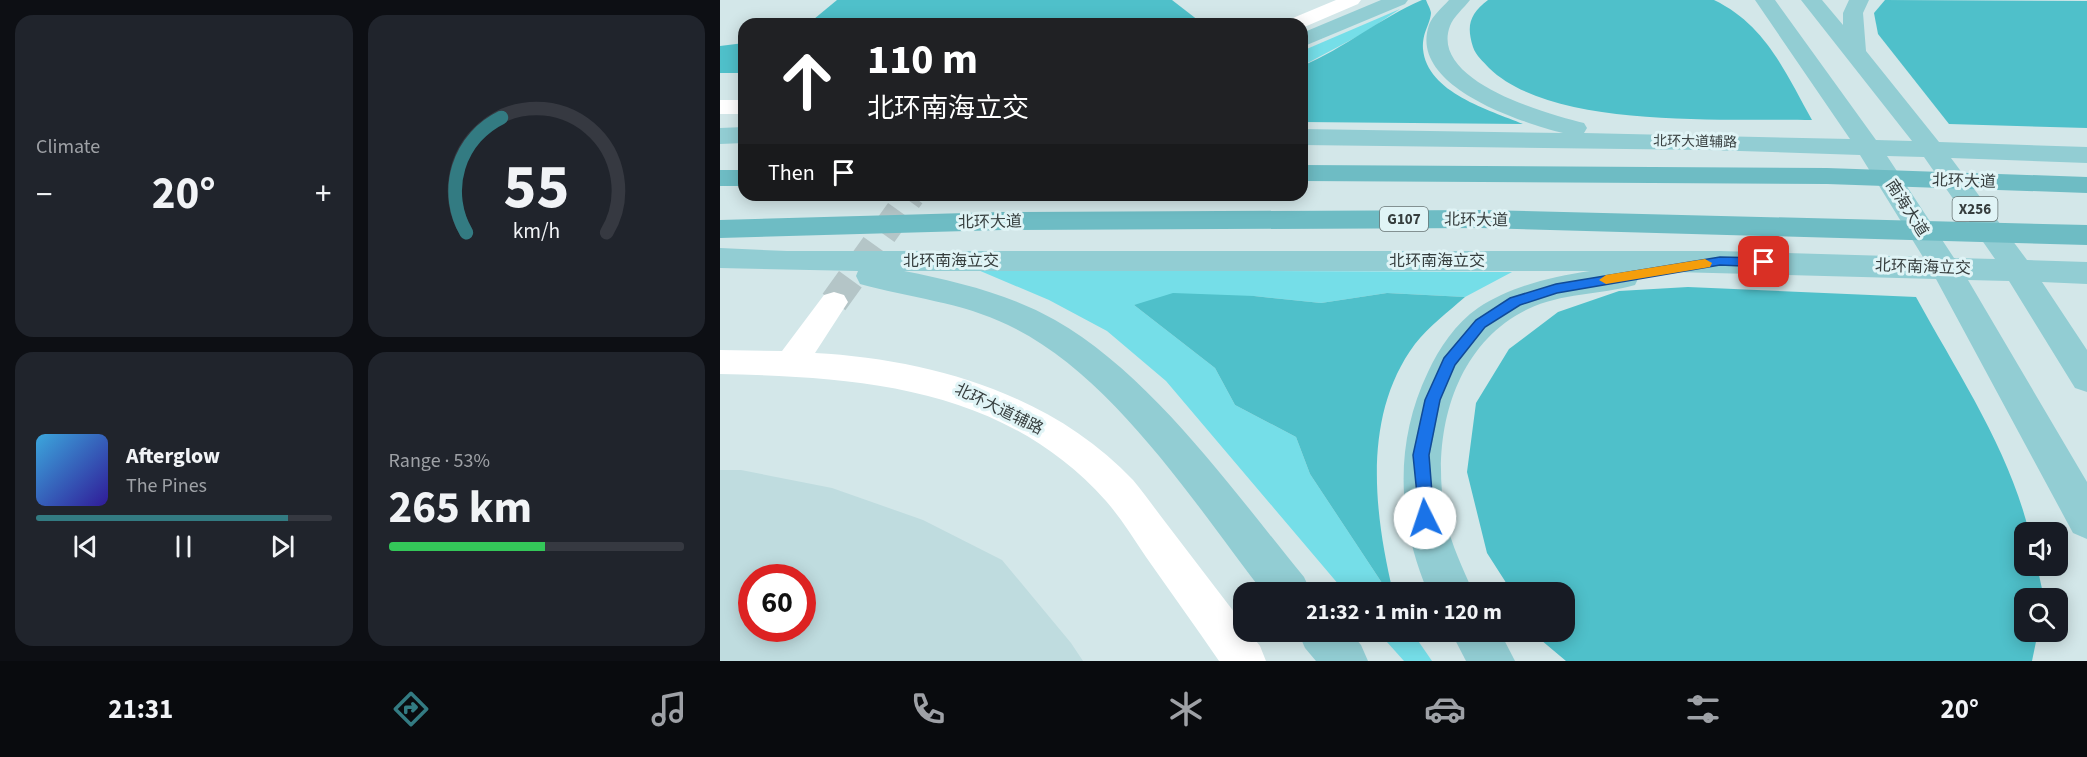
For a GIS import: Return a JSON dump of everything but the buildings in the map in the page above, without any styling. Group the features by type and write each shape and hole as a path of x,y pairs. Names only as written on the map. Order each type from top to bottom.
{"highway":[{"name":"北环大道","path":"1308,173 1827,176 2087,185"},
{"path":"720,178 738,178"},
{"name":"北环大道","path":"720,230 1002,221 1469,219 2087,235"}],"main road":[{"path":"1308,38 1398,0"},
{"path":"1460,0 1444,16 1438,29 1437,43 1442,59 1453,73 1471,89 1524,115 1557,124 1640,137 1708,142"},
{"path":"1743,0 1791,36"},
{"name":"南海大道","path":"1765,0 1824,84 1939,258 1983,332 2087,520"},
{"name":"X256","path":"1811,0 1855,51 1981,217 2087,378"},
{"path":"1855,51 1853,14 1859,0"},
{"path":"720,136 738,135"},
{"name":"北环大道辅路","path":"1308,137 1708,142 2087,155"},
{"path":"2028,153 2087,149"},
{"path":"720,258 787,261 922,285 967,296 1026,321 1062,341 1102,374 1165,439 1281,582"},
{"name":"北环南海立交","path":"787,261 1720,261 2087,273"},
{"path":"1445,582 1425,518 1421,455 1432,400 1449,362 1481,324 1515,301 1556,288 1720,261"},
{"path":"1329,642 1345,661"},
{"path":"1480,642 1492,661"}],"street":[{"path":"1308,18 1352,0"},
{"path":"720,107 738,107"},
{"path":"791,363 834,302"},
{"name":"北环大道辅路","path":"720,362 791,363 877,370 947,384 1010,410 1069,444 1117,488 1245,661"}],"shaded area":[{"path":"837,0 1172,0 1195,18 815,18"},
{"path":"1426,0 1431,13 1423,49 1427,64 1436,77 1462,98 1523,124 1308,122 1308,63 1407,7"},
{"path":"1488,0 1714,0 1732,10 1761,36 1783,68 1812,120 1689,119 1643,116 1597,111 1555,102 1518,88 1489,68 1476,53 1470,32 1471,20 1477,10"},
{"path":"1885,0 2087,1 2087,128 1949,124 1878,34 1874,13"},
{"path":"1400,9 1362,34 1308,63 1308,48"},
{"path":"738,44 738,73 720,73 720,46"},
{"path":"978,270 1512,272 1465,297 1387,293 1321,303 1254,296 1134,305 1215,368 1235,405 1296,437 1310,474 1381,582 1337,582 1166,381 1107,331 1049,300"},
{"path":"1688,287 1916,297 1995,441 2020,501 2026,522 2014,522 2014,576 2039,576 2042,588 2014,588 2014,642 2036,642 2032,661 1566,661 1543,642 1575,642 1575,582 1506,582 1487,553 1467,472 1476,403 1509,349 1558,312 1619,291"},
{"path":"1173,293 1254,296 1321,303 1387,293 1465,297 1420,337 1398,372 1387,401 1380,433 1377,465 1381,529 1391,582 1381,582 1310,474 1296,437 1235,405 1215,368 1134,305"},
{"path":"720,470 741,470 832,488 923,520 1002,560 1071,643 1083,661 720,661"},
{"path":"1387,642 1419,642 1432,661 1404,661"}],"tunnel":[{"path":"834,302 907,201"}],"slow traffic":[{"path":"1606,280 1705,263"}],"route":[{"path":"1425,518 1421,455 1432,400 1449,362 1481,324 1515,301 1556,288 1720,261 1764,262"}]}
